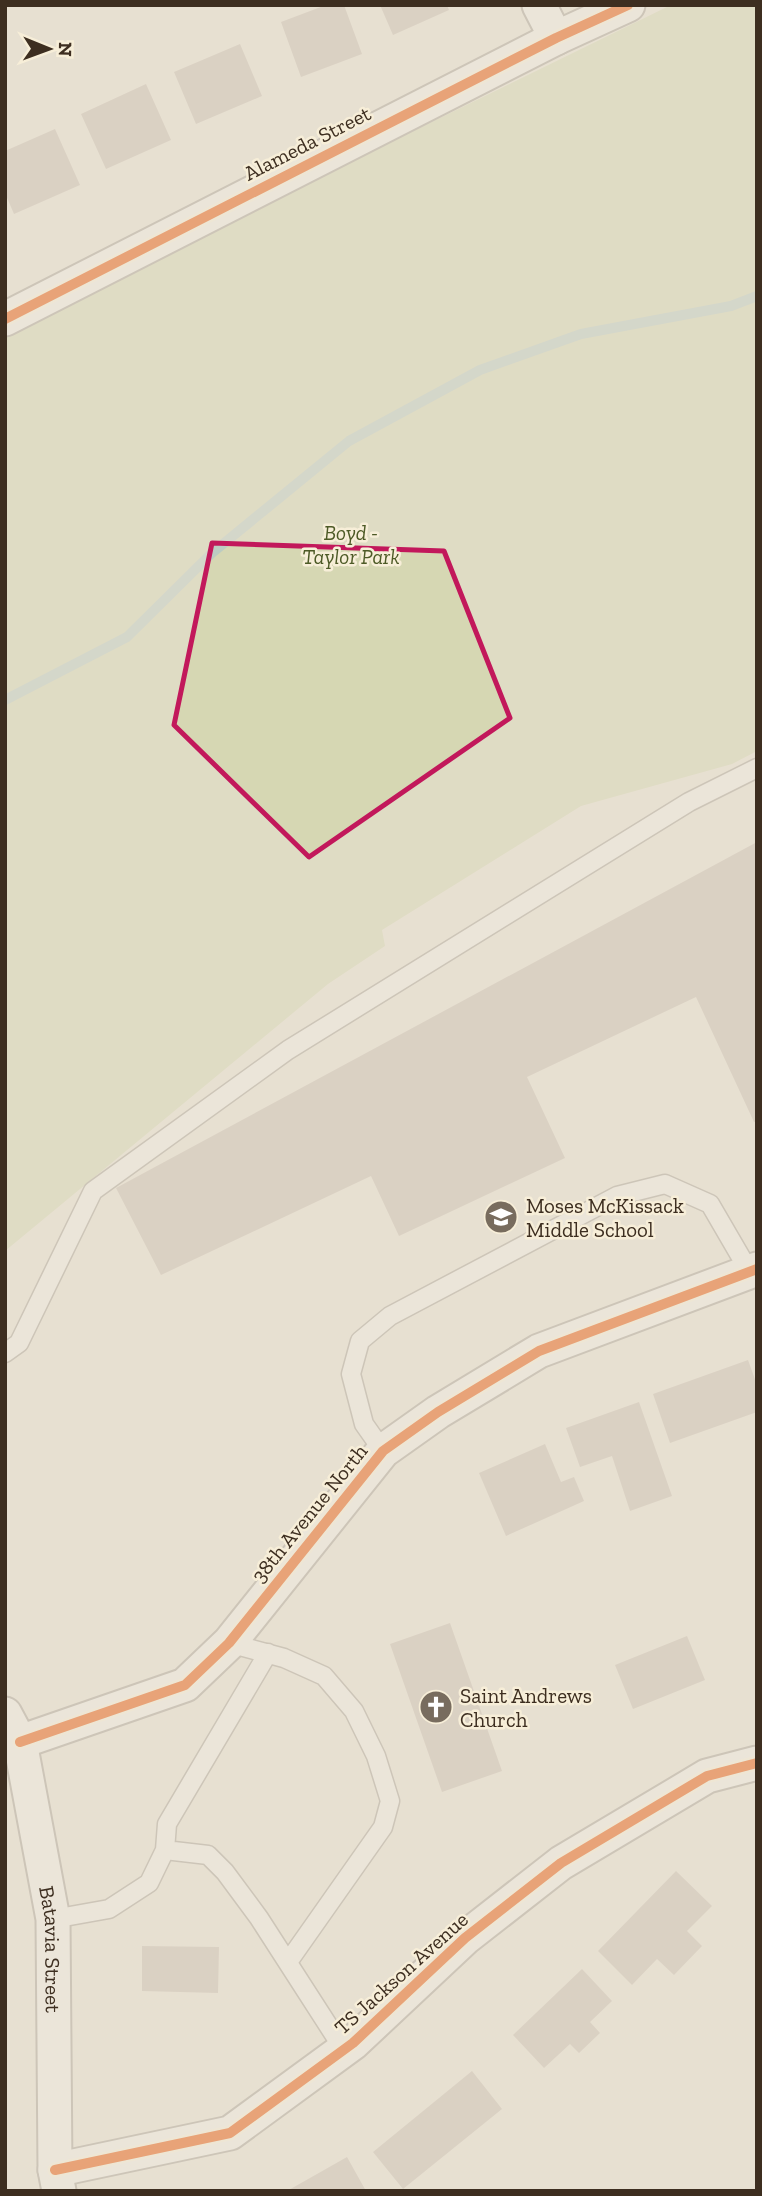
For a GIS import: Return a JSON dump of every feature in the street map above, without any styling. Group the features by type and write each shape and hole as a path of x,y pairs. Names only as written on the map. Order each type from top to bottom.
{"street":[{"path":"539,5 556,38"},
{"name":"Alameda Street","path":"5,318 556,38 628,5"},
{"name":"38th Avenue North","path":"13,1728 185,1685 229,1643 383,1451 438,1412 539,1350 753,1270"},
{"name":"Batavia Street","path":"13,1728 53,1919 57,2180"},
{"name":"TS Jackson Avenue","path":"57,2180 230,2133 344,2050 465,1938 561,1863 707,1776 757,1763"}],"lane":[{"path":"5,1353 19,1343 93,1191 288,1050 689,802 757,768"},
{"path":"383,1451 364,1424 351,1374 360,1341 390,1316 617,1196 665,1184 709,1203 753,1270"},
{"path":"229,1643 284,1658 324,1676 354,1711 376,1756 390,1801 383,1827 288,1962"},
{"path":"53,1919 109,1909 149,1883 165,1850 167,1824 268,1653"},
{"path":"165,1850 208,1855 225,1872 259,1917 344,2050"}],"highlighted area":[{"path":"212,543 444,551 510,718 309,857 174,725"}],"green space":[{"name":"Boyd - Taylor Park","path":"671,5 757,5 757,751 732,764 581,806 382,930 385,946 328,984 5,1251 5,331"}],"building":[{"path":"326,5 344,5 362,54 301,77 281,22"},
{"path":"380,5 447,5 449,10 393,35"},
{"path":"240,44 262,96 196,124 174,72"},
{"path":"146,84 171,140 106,169 81,114"},
{"path":"55,129 80,185 14,214 5,193 5,151"},
{"path":"757,842 757,1121 754,1122 696,997 527,1077 565,1158 399,1236 371,1176 161,1275 116,1188"},
{"path":"748,1360 757,1385 757,1412 670,1443 653,1394"},
{"path":"639,1402 672,1496 630,1511 612,1456 580,1467 566,1428"},
{"path":"545,1444 561,1482 574,1477 584,1501 506,1536 479,1473"},
{"path":"450,1623 502,1771 442,1792 390,1644"},
{"path":"687,1636 705,1680 633,1709 615,1665"},
{"path":"676,1871 712,1906 687,1931 702,1946 674,1975 657,1959 632,1985 598,1951"},
{"path":"142,1946 219,1947 218,1993 142,1991"},
{"path":"582,1969 612,2001 590,2022 600,2033 579,2053 570,2044 544,2068 513,2035"},
{"path":"472,2071 502,2109 403,2189 373,2152"},
{"path":"347,2157 366,2191 287,2191"}],"waterway":[{"path":"5,700 127,637 212,553 349,441 480,370 581,334 731,306 757,296"}],"cycle path":[{"path":"5,319 556,38 628,5"},
{"path":"20,1742 185,1685 229,1643 383,1451 438,1412 539,1351 757,1269"},
{"path":"55,2170 230,2133 353,2043 465,1938 561,1863 707,1776 757,1763"}],"place":[{"name":"Moses McKissack Middle School","path":"501,1217"},
{"name":"Saint Andrews Church","path":"436,1707"}]}
